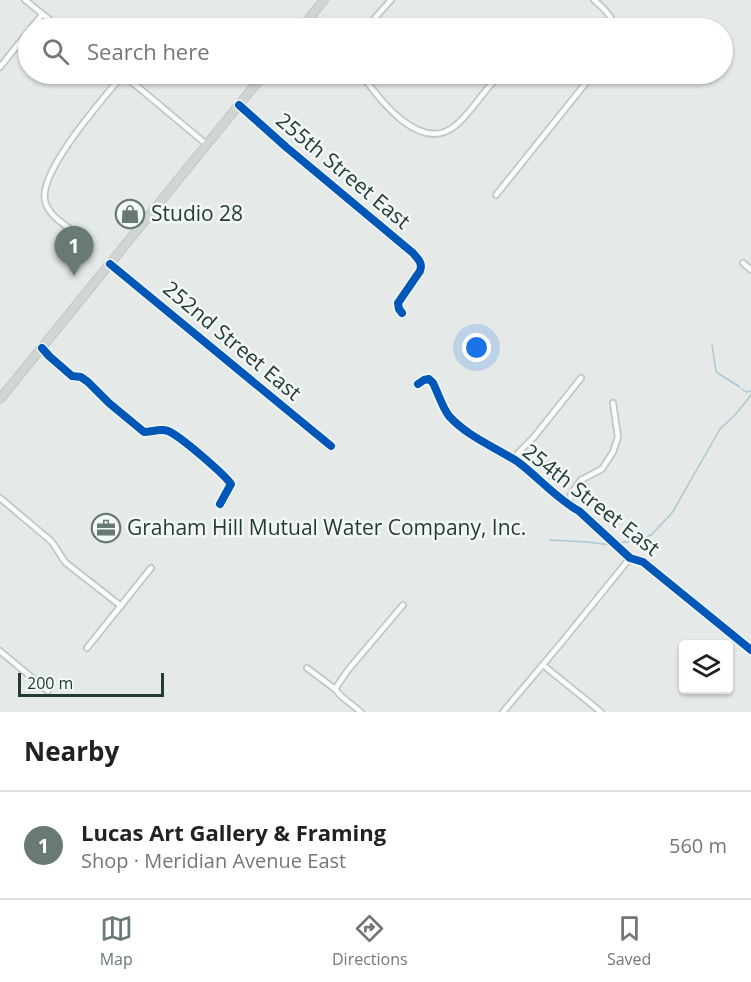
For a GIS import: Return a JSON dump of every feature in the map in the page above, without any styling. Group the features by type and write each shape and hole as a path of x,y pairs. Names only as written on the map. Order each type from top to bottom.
{"main road":[{"path":"311,18 324,0"},
{"path":"0,399 256,84"}],"street":[{"path":"25,0 46,18"},
{"path":"375,18 391,0"},
{"path":"594,0 611,18"},
{"path":"0,67 18,45"},
{"path":"69,228 56,219 44,199 48,177 58,159 115,84"},
{"path":"134,84 206,144"},
{"path":"369,84 381,100 417,130 435,134 450,129 492,84"},
{"path":"496,195 585,84"},
{"name":"255th Street East","path":"239,105 420,261 422,266 420,271 399,300 398,306 402,313"},
{"path":"743,263 751,270"},
{"name":"252nd Street East","path":"110,264 331,446"},
{"path":"42,348 72,376 81,377 88,382 138,428 144,432 168,431 221,473 231,484 220,504"},
{"path":"513,460 580,378"},
{"name":"254th Street East","path":"418,384 429,379 450,417 473,436 490,444 513,460 569,506 579,511 630,558 643,562 751,650"},
{"path":"569,506 571,494 581,480 602,469 613,452 618,437 613,403"},
{"path":"0,498 51,541 66,563 121,606"},
{"path":"503,712 630,558"},
{"path":"87,648 151,568"},
{"path":"335,688 403,605"},
{"path":"0,651 48,691"},
{"path":"543,665 601,712"},
{"path":"307,668 335,688 343,699 362,712"}],"waterway":[{"path":"712,345 716,371 740,387"},
{"path":"742,389 746,392 751,391"},
{"path":"618,543 640,540 651,535 672,513 720,429 751,395"},
{"path":"550,540 611,545"}],"cycle path":[{"path":"239,105 418,259 421,266 420,271 398,303 402,313"},
{"path":"110,264 331,446"},
{"path":"42,348 72,376 81,377 88,382 144,432 168,431 211,464 231,484 220,504"},
{"path":"418,384 429,379 449,416 456,423 473,436 518,462 563,501 579,511 630,558 643,562 751,650"}],"place":[{"name":"Studio 28","path":"130,214"},
{"name":"Lucas Art Gallery & Framing","path":"74,276"},
{"name":"Graham Hill Mutual Water Company, Inc.","path":"106,528"}]}
